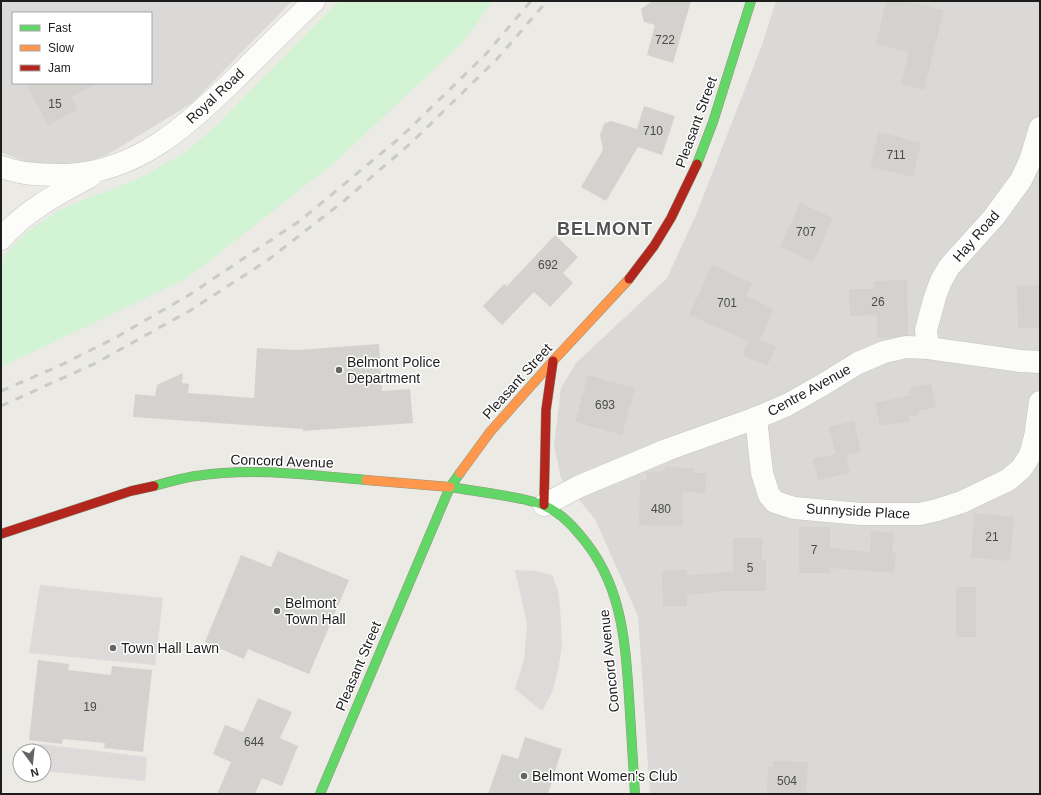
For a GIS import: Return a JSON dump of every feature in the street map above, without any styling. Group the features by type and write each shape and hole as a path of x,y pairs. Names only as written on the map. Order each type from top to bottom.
{"main road":[{"name":"Pleasant Street","path":"320,794 450,487 490,432 628,280 654,246 671,218 701,156 751,1"},
{"path":"544,505 546,410 553,361"},
{"name":"Concord Avenue","path":"1,534 130,491 195,476 225,473 267,472 450,487 500,494 544,505 559,514 571,524 593,549 608,576 617,604 627,670 635,794"}],"street":[{"name":"Royal Road","path":"1,167 24,173 41,175 80,174 101,170 132,160 168,139 204,108 314,1"},
{"name":"Hay Road","path":"928,348 926,330 941,281 949,267 994,217 1021,180 1030,161 1040,128"},
{"name":"Royal Road","path":"1,239 20,220 39,206 101,170"},
{"name":"Centre Avenue","path":"544,505 580,486 662,452 756,418 787,405 858,363 884,352 906,347 928,348 1020,361 1040,362"},
{"name":"Sunnyside Place","path":"756,418 762,473 769,495 775,502 794,508 861,514 920,514 962,502 1008,480 1020,469 1030,456 1035,437 1040,402"}],"shaded area":[{"path":"1,1 292,1 192,103 107,155 75,165 37,167 1,152"},
{"path":"776,1 1040,1 1040,794 650,794 638,616 595,519 561,478 554,446 561,388 576,363 667,278 696,215 762,45"},
{"path":"515,570 535,571 552,575 558,591 562,645 558,671 552,692 542,711 515,689 524,660 527,624"},
{"path":"40,585 163,598 155,665 29,653"},
{"path":"52,745 147,757 145,781 52,772"}],"green space":[{"path":"339,1 493,1 464,41 334,163 186,279 1,367 1,261 5,255 27,232 58,211 146,175 187,151 217,125"}],"building":[{"path":"652,1 691,1 673,63 647,55 655,25 644,22 641,9"},
{"path":"886,1 906,1 944,10 924,90 901,84 909,52 876,44"},
{"path":"27,84 96,84 71,97 77,110 48,125"},
{"path":"644,106 675,116 662,155 638,147 606,201 581,187 603,150 600,135 604,124 611,121 637,129"},
{"path":"879,132 921,143 913,177 870,167"},
{"path":"800,203 833,218 813,262 780,247"},
{"path":"555,235 578,257 563,273 573,283 550,307 534,292 502,325 483,306 504,284 507,286"},
{"path":"712,265 752,283 746,296 774,309 760,340 776,346 767,366 743,355 748,341 689,315"},
{"path":"907,280 908,335 877,338 877,315 850,316 849,289 874,289 874,281"},
{"path":"1040,285 1040,328 1018,328 1017,286"},
{"path":"379,344 382,391 410,389 413,423 303,431 303,429 133,417 135,394 155,396 157,385 183,373 182,383 189,384 188,393 254,398 257,348 297,350"},
{"path":"588,375 635,388 622,435 575,422"},
{"path":"931,384 936,407 918,411 919,415 909,416 910,421 880,426 875,403 911,395 910,388"},
{"path":"854,421 861,452 846,455 850,473 818,480 813,459 836,454 829,427"},
{"path":"665,467 694,468 693,473 706,473 705,493 683,492 682,526 639,525 640,480 647,480 647,472 665,471"},
{"path":"974,513 1014,517 1010,561 971,557"},
{"path":"799,527 830,527 830,548 870,552 871,531 894,533 892,552 896,553 894,573 830,568 830,573 799,573"},
{"path":"733,538 762,538 762,560 766,560 766,591 718,591 687,595 687,606 663,606 662,571 687,570 687,575 733,572"},
{"name":"Belmont Town Hall","path":"278,551 349,580 309,674 248,649 244,659 205,642 241,555 271,567"},
{"path":"956,587 976,587 976,637 956,637"},
{"path":"38,660 69,664 68,670 111,675 112,666 152,670 143,752 104,748 105,743 63,739 62,744 29,740"},
{"path":"258,698 292,712 280,738 298,746 282,786 262,778 255,794 217,794 231,762 213,754 225,725 243,732"},
{"name":"Belmont Women's Club","path":"525,737 562,749 548,794 488,794 502,754 518,759"},
{"path":"773,761 808,762 806,794 767,794 768,767 773,767"}],"railway":[{"path":"1,391 59,366 115,338 189,295 301,220 402,136 486,54 531,1"},
{"path":"1,406 96,363 191,310 268,260 345,200 412,142 497,59 547,1"}],"traffic: fast":[{"path":"697,164 713,122 751,1"},
{"path":"154,486 191,477 217,473 238,472 302,474 366,480"},
{"path":"320,794 450,487 460,473"},
{"path":"450,487 513,497 542,505 560,515 569,523 594,553 612,591 623,632 635,794"}],"traffic: slow":[{"path":"460,473 490,432 629,279"},
{"path":"366,480 450,487"}],"traffic: jam":[{"path":"629,279 654,246 671,218 697,164"},
{"path":"544,505 546,410 553,361"},
{"path":"1,534 131,491 154,486"}],"place":[{"name":"Belmont Police Department","path":"339,370"},
{"name":"Belmont Town Hall","path":"277,611"},
{"name":"Town Hall Lawn","path":"113,648"},
{"name":"Belmont Women's Club","path":"524,776"}],"district":[{"name":"BELMONT","path":"605,229"}]}
